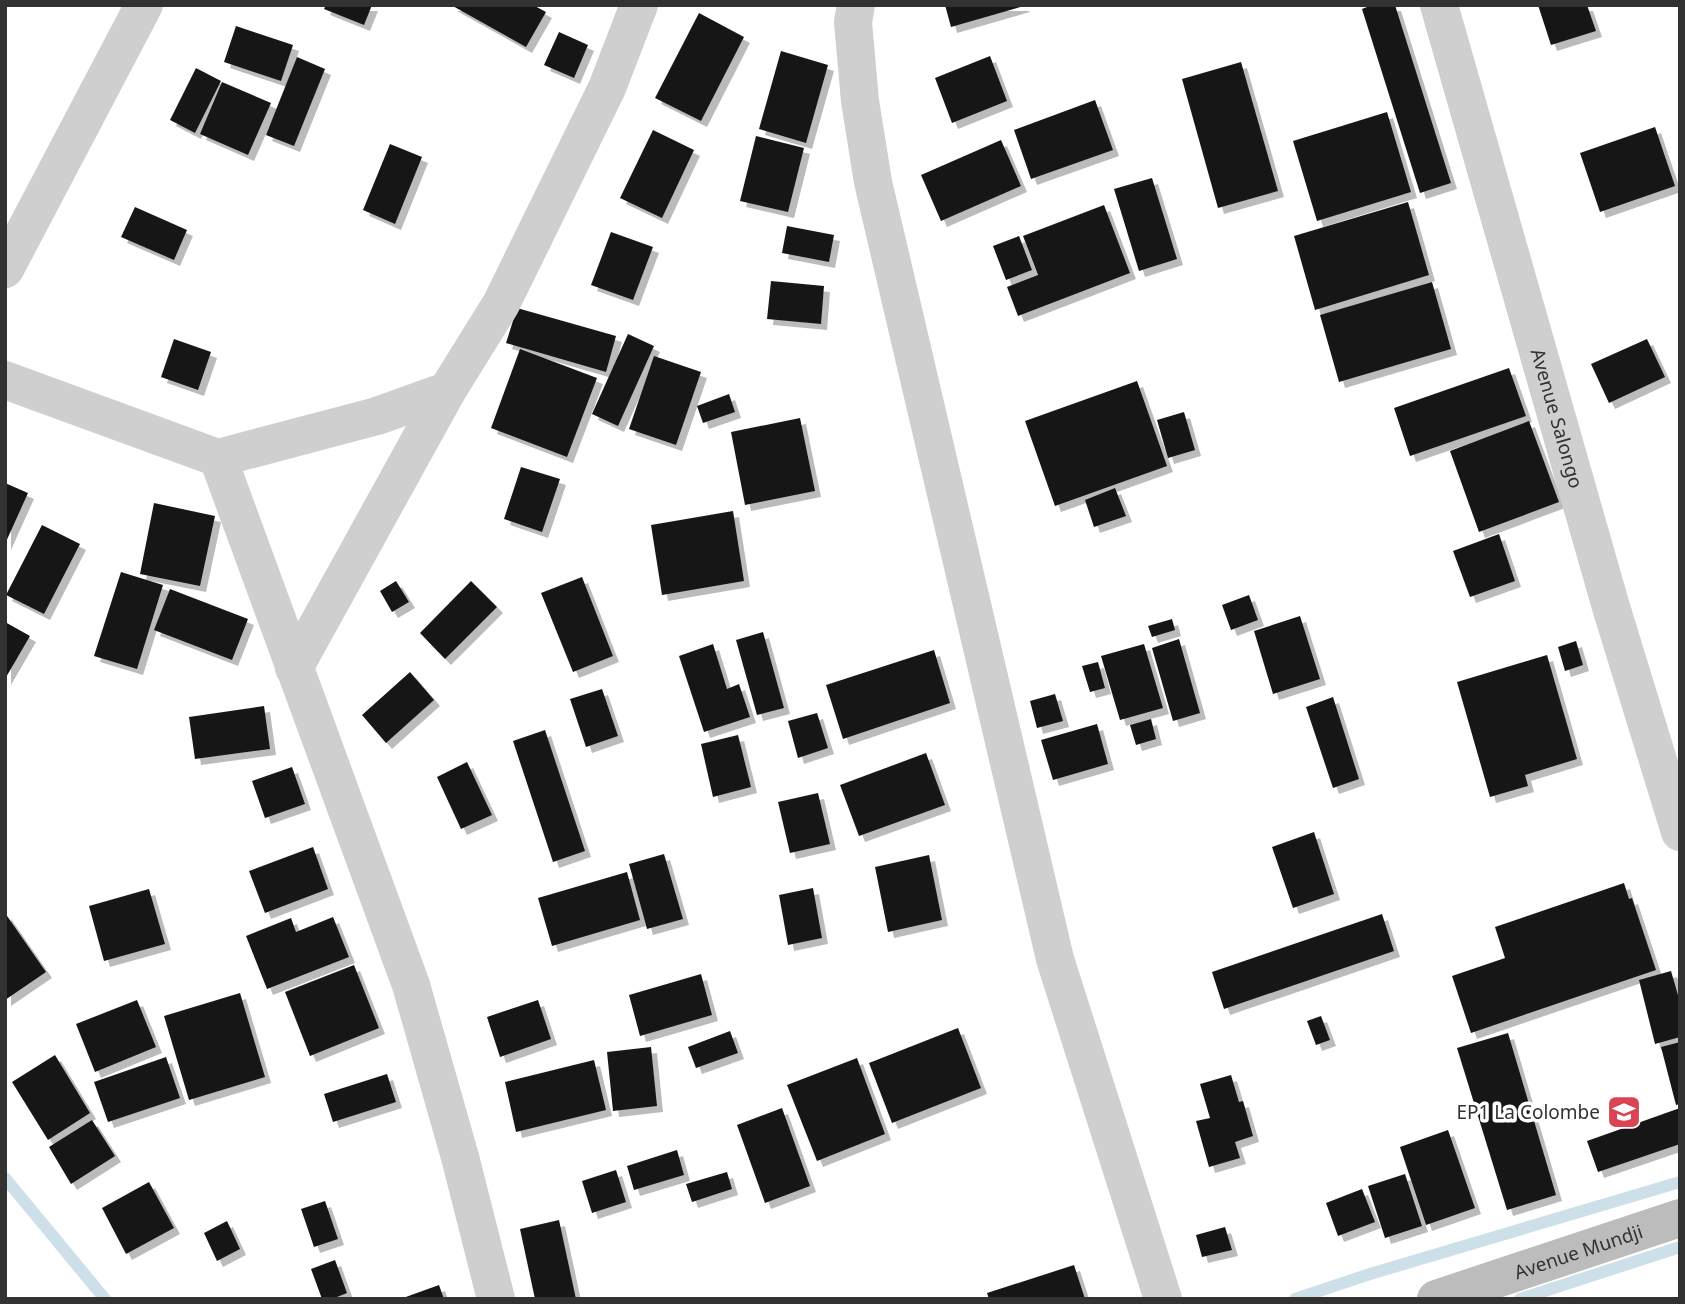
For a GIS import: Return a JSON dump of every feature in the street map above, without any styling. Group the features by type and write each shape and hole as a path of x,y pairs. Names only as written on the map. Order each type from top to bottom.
{"street":[{"path":"294,668 447,391 500,304 607,88 639,5"},
{"path":"856,5 853,22 860,101 873,182 1055,958 1163,1299"},
{"name":"Avenue Salongo","path":"1439,5 1611,607 1680,831"},
{"path":"5,269 136,8"},
{"path":"5,380 218,458 377,416 447,391"},
{"path":"218,458 411,985 460,1157 496,1299"},
{"name":"Avenue Mundji","path":"1436,1299 1680,1218"}],"building":[{"path":"326,5 372,5 364,25 324,9"},
{"path":"451,5 533,5 546,12 526,47"},
{"path":"945,5 1023,5 1024,6 951,27"},
{"path":"1372,5 1395,5 1451,183 1420,193 1362,9"},
{"path":"1538,5 1587,5 1596,31 1551,45"},
{"path":"699,13 744,37 701,121 655,98"},
{"path":"236,26 293,45 281,81 224,62"},
{"path":"559,32 588,45 574,78 544,65"},
{"path":"781,51 828,65 806,143 759,129"},
{"path":"990,56 1007,101 952,123 935,78"},
{"path":"297,57 325,69 294,146 266,135"},
{"path":"1241,62 1278,191 1218,208 1182,79"},
{"path":"196,68 221,81 195,133 170,120"},
{"path":"222,82 271,103 248,155 200,134"},
{"path":"1095,100 1113,150 1031,179 1014,130"},
{"path":"1387,112 1411,192 1317,221 1293,141"},
{"path":"1655,127 1675,186 1600,212 1580,153"},
{"path":"653,130 694,150 662,218 620,198"},
{"path":"756,136 804,148 788,212 740,201"},
{"path":"1001,140 1021,186 941,221 921,175"},
{"path":"390,144 422,157 395,224 363,210"},
{"path":"1152,178 1177,259 1139,271 1114,189"},
{"path":"1408,202 1429,275 1315,310 1294,236"},
{"path":"1104,205 1130,273 1018,316 1007,287 1038,275 1023,236"},
{"path":"135,207 187,230 174,260 121,237"},
{"path":"787,226 834,235 829,262 782,253"},
{"path":"611,232 653,247 633,300 591,285"},
{"path":"1019,236 1032,270 1006,280 993,246"},
{"path":"771,281 824,286 821,324 767,319"},
{"path":"1432,282 1451,349 1339,382 1320,315"},
{"path":"517,308 616,336 606,372 506,343"},
{"path":"628,334 654,346 618,426 592,414"},
{"path":"174,339 211,352 198,390 161,377"},
{"path":"1647,339 1665,377 1609,403 1591,364"},
{"path":"520,349 597,378 567,457 491,428"},
{"path":"654,356 701,372 676,445 629,429"},
{"path":"1509,368 1526,416 1410,456 1394,408"},
{"path":"1137,381 1167,466 1055,506 1025,421"},
{"path":"729,394 735,412 703,423 697,406"},
{"path":"1184,412 1195,450 1168,458 1157,420"},
{"path":"800,418 815,491 745,505 731,432"},
{"path":"1529,421 1559,502 1479,532 1450,451"},
{"path":"521,467 560,479 542,532 504,519"},
{"path":"5,483 28,493 5,544"},
{"path":"1115,488 1126,516 1094,527 1085,500"},
{"path":"154,503 215,516 200,586 140,574"},
{"path":"733,511 744,581 662,595 651,525"},
{"path":"42,525 80,544 44,614 6,595"},
{"path":"1499,534 1515,581 1470,597 1453,551"},
{"path":"121,572 163,585 137,669 94,656"},
{"path":"582,577 613,656 573,672 541,593"},
{"path":"396,581 409,602 392,612 380,591"},
{"path":"471,581 497,607 445,659 420,633"},
{"path":"170,589 248,619 232,660 154,630"},
{"path":"1249,595 1258,620 1231,630 1222,605"},
{"path":"1300,616 1320,679 1273,694 1254,631"},
{"path":"1172,619 1175,630 1152,637 1148,626"},
{"path":"5,622 30,636 5,679"},
{"path":"763,632 784,708 757,715 736,640"},
{"path":"1179,639 1200,713 1173,721 1152,648"},
{"path":"1576,641 1583,665 1565,671 1558,647"},
{"path":"713,644 727,689 739,684 750,717 704,732 679,656"},
{"path":"1144,644 1163,708 1120,720 1101,656"},
{"path":"934,650 950,703 843,739 826,685"},
{"path":"1547,655 1577,759 1525,775 1528,786 1490,797 1457,682"},
{"path":"1098,662 1105,688 1090,692 1082,666"},
{"path":"410,672 434,700 386,743 362,715"},
{"path":"602,689 618,736 586,747 570,699"},
{"path":"1055,694 1063,721 1037,728 1030,701"},
{"path":"1333,697 1359,779 1333,788 1306,707"},
{"path":"264,706 270,749 195,759 189,717"},
{"path":"817,713 828,748 798,758 788,721"},
{"path":"1151,719 1156,739 1136,745 1130,725"},
{"path":"1097,724 1108,764 1053,780 1041,740"},
{"path":"545,730 585,851 553,862 513,741"},
{"path":"738,735 751,787 713,797 701,744"},
{"path":"926,753 945,805 859,836 840,785"},
{"path":"467,762 492,815 461,829 437,777"},
{"path":"292,767 305,804 265,818 252,781"},
{"path":"818,793 830,844 790,853 778,802"},
{"path":"1314,832 1334,894 1293,908 1272,847"},
{"path":"313,847 328,889 265,913 249,871"},
{"path":"664,854 683,919 647,929 629,864"},
{"path":"929,855 942,920 888,932 875,867"},
{"path":"627,872 640,920 552,946 538,898"},
{"path":"1624,883 1629,899 1632,898 1656,970 1471,1033 1452,976 1505,958 1495,927"},
{"path":"813,888 822,938 788,945 779,895"},
{"path":"149,889 165,944 104,961 89,906"},
{"path":"5,913 46,972 5,1000"},
{"path":"1382,914 1394,951 1224,1009 1212,972"},
{"path":"333,917 349,957 267,989 246,936 291,918 296,932"},
{"path":"354,965 379,1028 310,1056 285,992"},
{"path":"1671,971 1680,1002 1680,1037 1655,1044 1639,980"},
{"path":"701,974 712,1015 640,1036 629,995"},
{"path":"240,993 265,1077 189,1100 164,1016"},
{"path":"137,1000 156,1047 95,1072 76,1024"},
{"path":"538,1000 551,1039 500,1057 487,1017"},
{"path":"1321,1016 1330,1040 1316,1045 1307,1021"},
{"path":"958,1028 981,1088 892,1123 869,1063"},
{"path":"730,1031 738,1053 696,1068 688,1047"},
{"path":"1508,1033 1556,1195 1507,1210 1457,1048"},
{"path":"1680,1042 1680,1104 1676,1105 1661,1047"},
{"path":"651,1047 657,1106 613,1111 607,1052"},
{"path":"55,1055 90,1113 48,1140 12,1082"},
{"path":"166,1057 180,1098 108,1122 94,1082"},
{"path":"857,1058 885,1134 817,1161 787,1085"},
{"path":"594,1060 606,1110 516,1132 505,1082"},
{"path":"387,1074 396,1102 333,1122 324,1094"},
{"path":"1231,1075 1239,1102 1243,1101 1253,1136 1235,1142 1240,1158 1209,1167 1196,1121 1210,1118 1200,1084"},
{"path":"782,1108 810,1186 765,1203 737,1125"},
{"path":"1680,1108 1680,1144 1598,1172 1587,1141"},
{"path":"92,1120 115,1156 71,1184 49,1147"},
{"path":"1448,1130 1475,1208 1426,1225 1400,1147"},
{"path":"677,1150 684,1175 634,1190 627,1166"},
{"path":"616,1170 626,1202 592,1213 582,1181"},
{"path":"727,1172 732,1189 692,1202 686,1184"},
{"path":"1405,1174 1422,1226 1385,1238 1368,1186"},
{"path":"149,1182 174,1228 126,1254 102,1208"},
{"path":"1362,1189 1375,1222 1338,1236 1326,1203"},
{"path":"325,1201 338,1239 314,1247 301,1209"},
{"path":"559,1220 576,1299 535,1299 520,1229"},
{"path":"227,1221 240,1249 217,1261 204,1233"},
{"path":"1225,1227 1232,1250 1202,1257 1196,1235"},
{"path":"335,1260 347,1293 332,1299 322,1299 311,1269"},
{"path":"1074,1265 1085,1299 989,1299 987,1293"},
{"path":"439,1285 444,1299 403,1299 403,1298"}],"waterway":[{"path":"5,1178 105,1299"},
{"path":"1295,1299 1370,1274 1680,1182"},
{"path":"1520,1299 1680,1247"}],"place":[{"name":"EP1 La Colombe","path":"1624,1112"}]}
